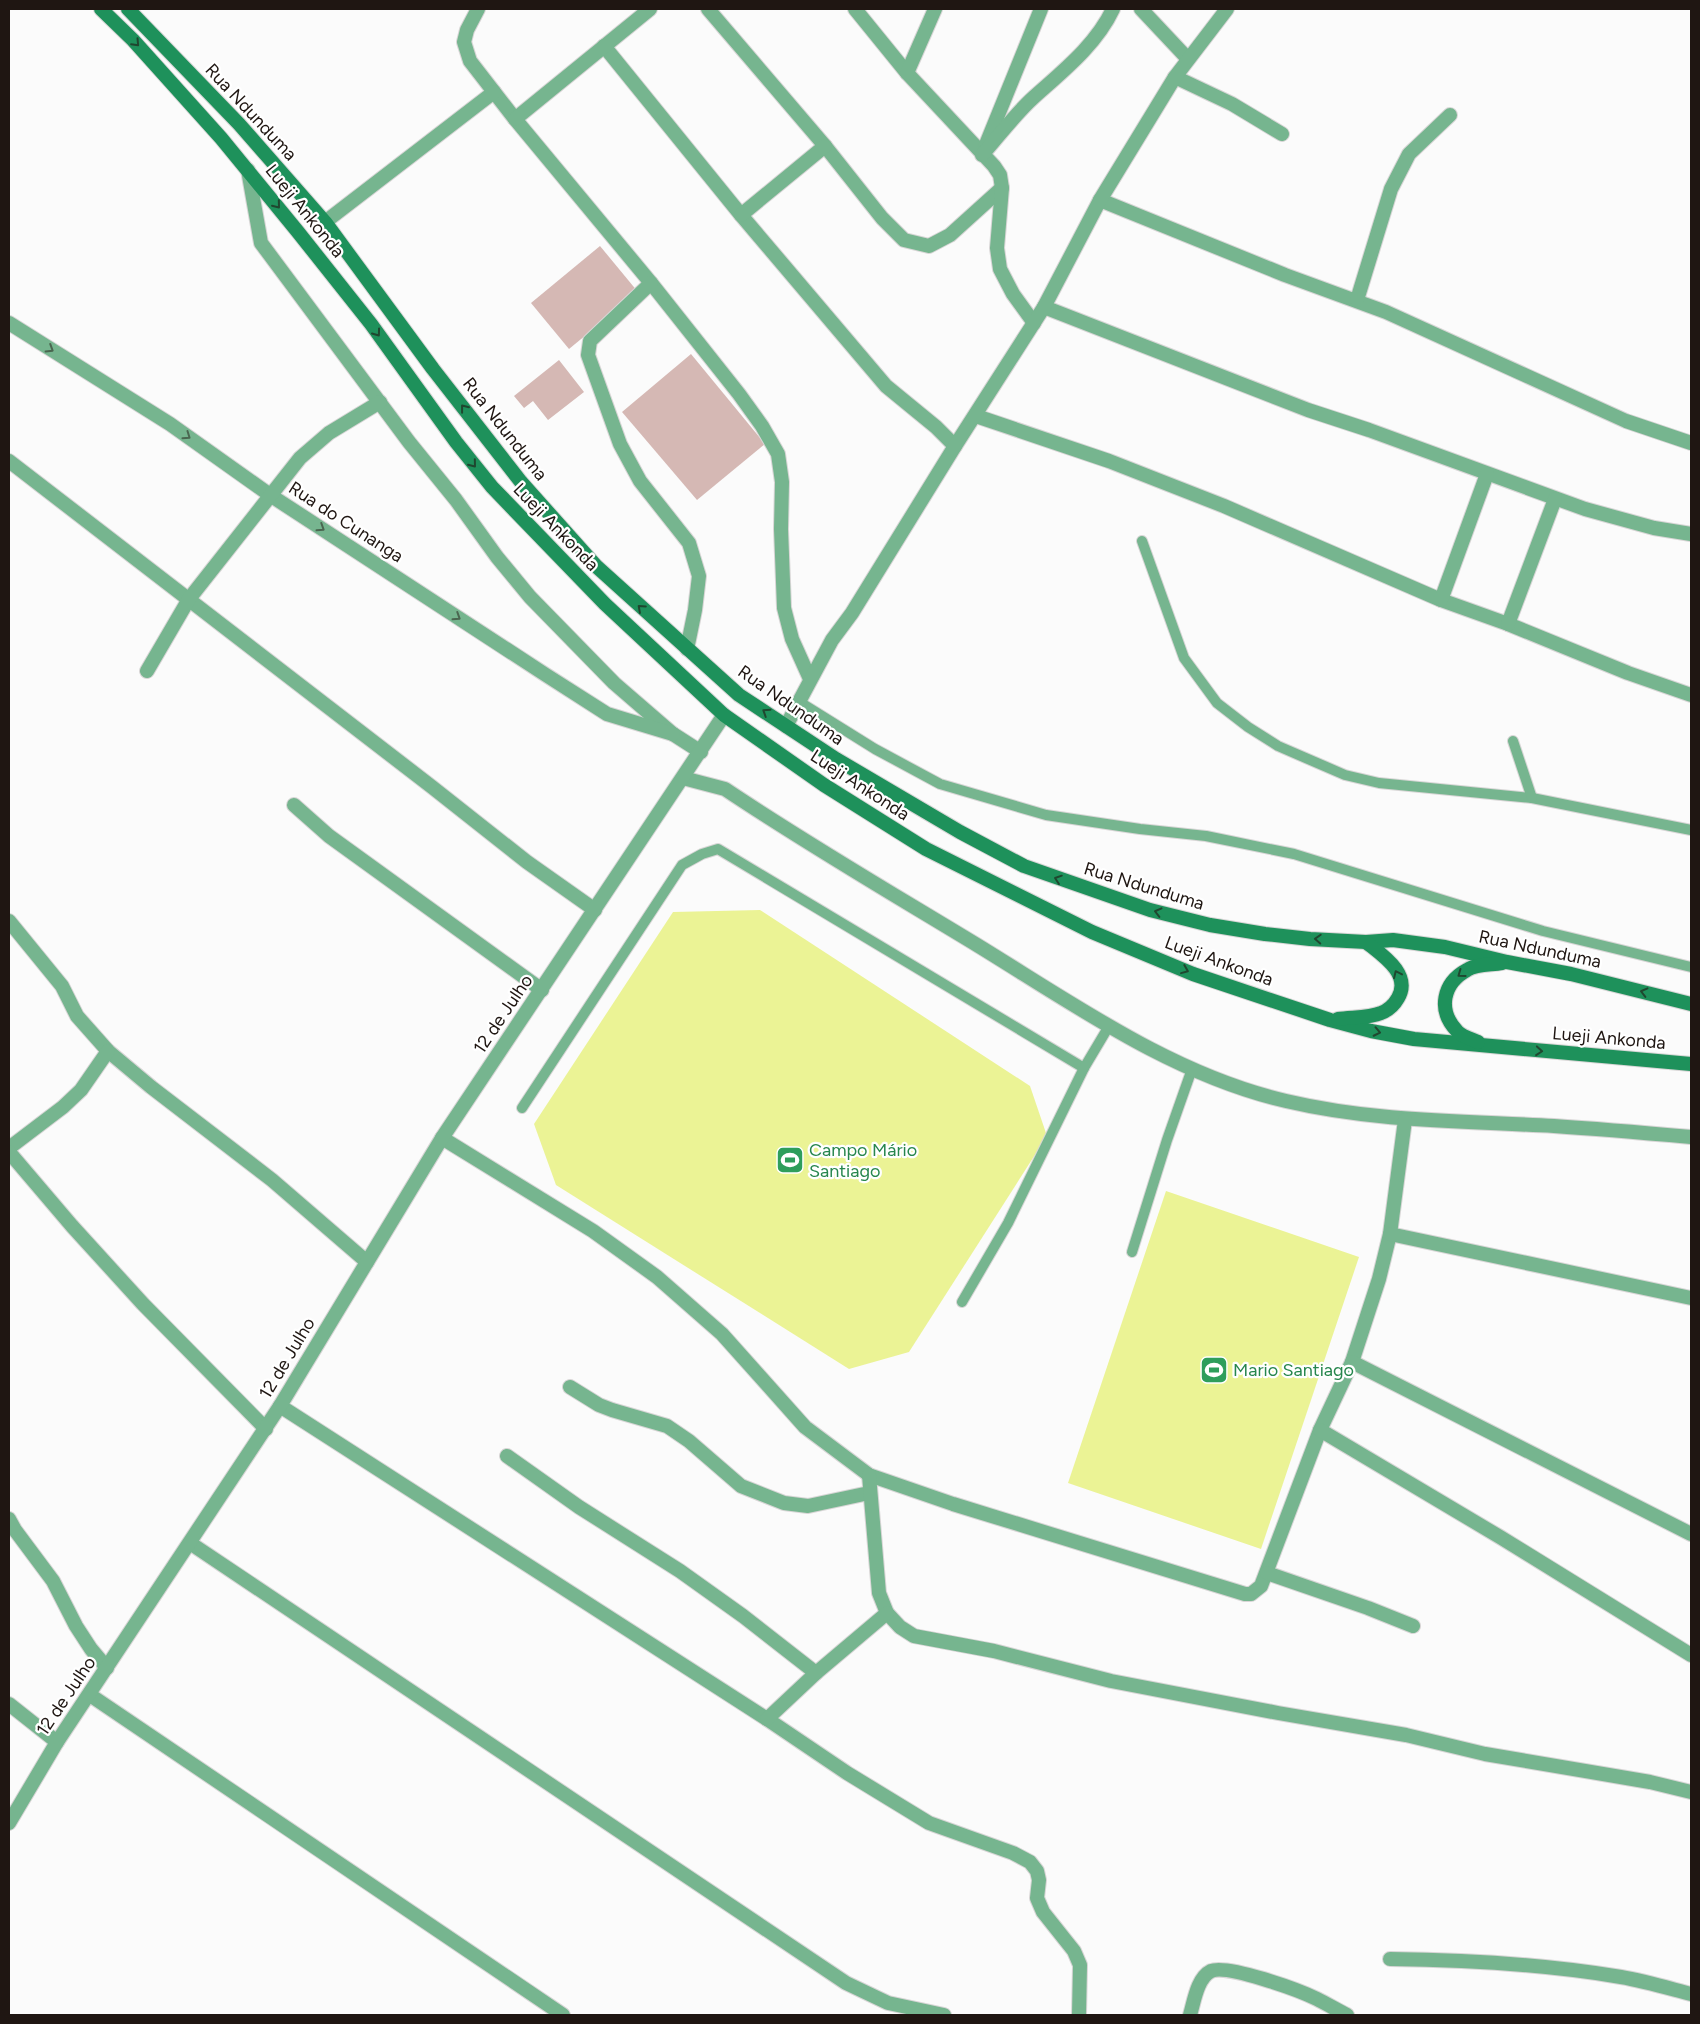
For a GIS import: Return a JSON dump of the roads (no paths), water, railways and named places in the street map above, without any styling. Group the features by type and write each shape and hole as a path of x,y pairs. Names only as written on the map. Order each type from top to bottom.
{"main road":[{"name":"Lueji Ankonda","path":"101,9 140,47 248,170 371,324 456,442 492,487 605,604 724,715 824,785 926,849 1101,935 1193,974 1330,1020 1371,1031 1414,1039 1691,1064"},
{"name":"Rua Ndunduma","path":"128,9 239,124 325,222 433,369 521,482 596,566 739,694 836,759 960,832 1024,866 1150,910 1210,925 1310,939 1366,942 1393,940 1436,946 1571,974 1691,1004"},
{"path":"1330,1020 1380,1014 1393,1006 1402,992 1401,976 1397,970 1366,942"},
{"path":"1490,1047 1458,1033 1446,1016 1444,996 1454,979 1469,968 1507,962"}],"street":[{"path":"478,9 467,30 464,42 470,61 739,394 762,426 778,454 782,482 781,529 784,608 792,639 810,679"},
{"path":"515,118 650,9"},
{"path":"708,9 825,146 882,218 904,240 929,246 950,235 1002,188"},
{"path":"855,9 907,73 994,166 1000,175 1002,188 997,248 1000,269 1012,294 1034,323"},
{"path":"907,73 934,9"},
{"path":"982,155 994,121 1041,9"},
{"path":"982,155 1032,98 1061,75 1096,37 1113,9"},
{"path":"1141,9 1188,59"},
{"path":"786,726 832,640 852,613 955,446 976,416 1044,307 1100,200 1175,77 1227,9"},
{"path":"604,46 740,215 886,386 936,427 955,446"},
{"path":"1175,77 1232,104 1282,134"},
{"path":"325,222 494,92"},
{"path":"1357,300 1392,189 1409,154 1450,115"},
{"path":"740,215 825,146"},
{"name":"Lueji Ankonda","path":"248,170 261,243 380,402 456,500 497,557 530,597 614,683 673,734"},
{"path":"1100,200 1285,275 1357,300 1626,421 1691,443"},
{"path":"651,283 590,341 588,355 614,428 632,466 662,511 689,543 699,576 695,610 687,649"},
{"path":"1044,307 1308,410 1369,430 1585,509 1654,528 1691,534"},
{"name":"Rua do Cunanga","path":"9,323 170,424 270,495 546,676 608,714 673,734"},
{"path":"147,671 189,599 300,458 329,434 380,402"},
{"path":"976,416 1109,461 1224,506 1441,600 1508,624 1628,673 1691,695"},
{"path":"9,462 189,599 527,862 595,910"},
{"path":"1441,600 1486,474"},
{"path":"1508,624 1555,498"},
{"name":"12 de Julho","path":"9,1823 57,1742 266,1429 442,1138 724,715"},
{"path":"673,734 701,752"},
{"path":"683,778 725,790 1109,1026 1192,1069 1226,1084 1286,1101 1405,1120 1556,1126 1691,1137"},
{"path":"294,805 329,836 542,990"},
{"path":"9,921 62,986 77,1016 108,1051 151,1087 272,1180 367,1262"},
{"path":"9,1148 63,1107 81,1090 108,1051"},
{"path":"442,1138 593,1231 657,1277 722,1334 805,1427 869,1475 953,1504 1246,1594 1257,1591 1267,1573 1320,1430 1352,1362 1379,1279 1390,1234 1405,1120"},
{"path":"9,1152 144,1304 266,1429"},
{"path":"1390,1234 1691,1298"},
{"path":"1352,1362 1691,1534"},
{"path":"570,1387 599,1405 667,1426 689,1441 741,1486 784,1503 808,1506 870,1493"},
{"path":"280,1406 929,1823 1013,1853 1030,1862 1038,1870 1037,1898 1043,1912 1074,1951 1080,1965 1079,2015"},
{"path":"1320,1430 1500,1537 1691,1655"},
{"path":"507,1456 579,1507 680,1571 743,1616 816,1673"},
{"path":"869,1475 879,1593 887,1613 900,1628 914,1636 994,1651 1111,1681 1406,1735 1485,1754 1650,1782 1691,1792"},
{"path":"9,1519 14,1530 53,1581 76,1626 107,1668"},
{"path":"190,1543 846,1983 888,2003 944,2015"},
{"path":"1267,1573 1368,1608 1413,1626"},
{"path":"767,1719 816,1673 887,1613"},
{"path":"90,1695 563,2015"},
{"path":"9,1704 57,1742"},
{"path":"1390,1959 1464,1960 1568,1970 1622,1977 1691,1994"},
{"path":"1190,2015 1201,1980 1210,1971 1218,1969 1228,1970 1283,1986 1316,1998 1347,2015"}],"lane":[{"path":"1142,541 1184,658 1217,703 1248,727 1278,746 1315,763 1354,777 1379,783 1532,798 1691,830"},
{"path":"798,701 875,749 940,784 1037,813 1140,829 1206,836 1294,854 1543,931 1691,967"},
{"path":"1514,741 1532,798"},
{"path":"522,1108 682,865 702,854 718,849 1084,1068"},
{"path":"962,1302 1008,1223 1084,1068 1109,1026"},
{"path":"1132,1252 1167,1140 1192,1069"}],"place":[{"name":"Campo Mário Santiago","path":"790,1160"},
{"name":"Mario Santiago","path":"1214,1370"}]}
